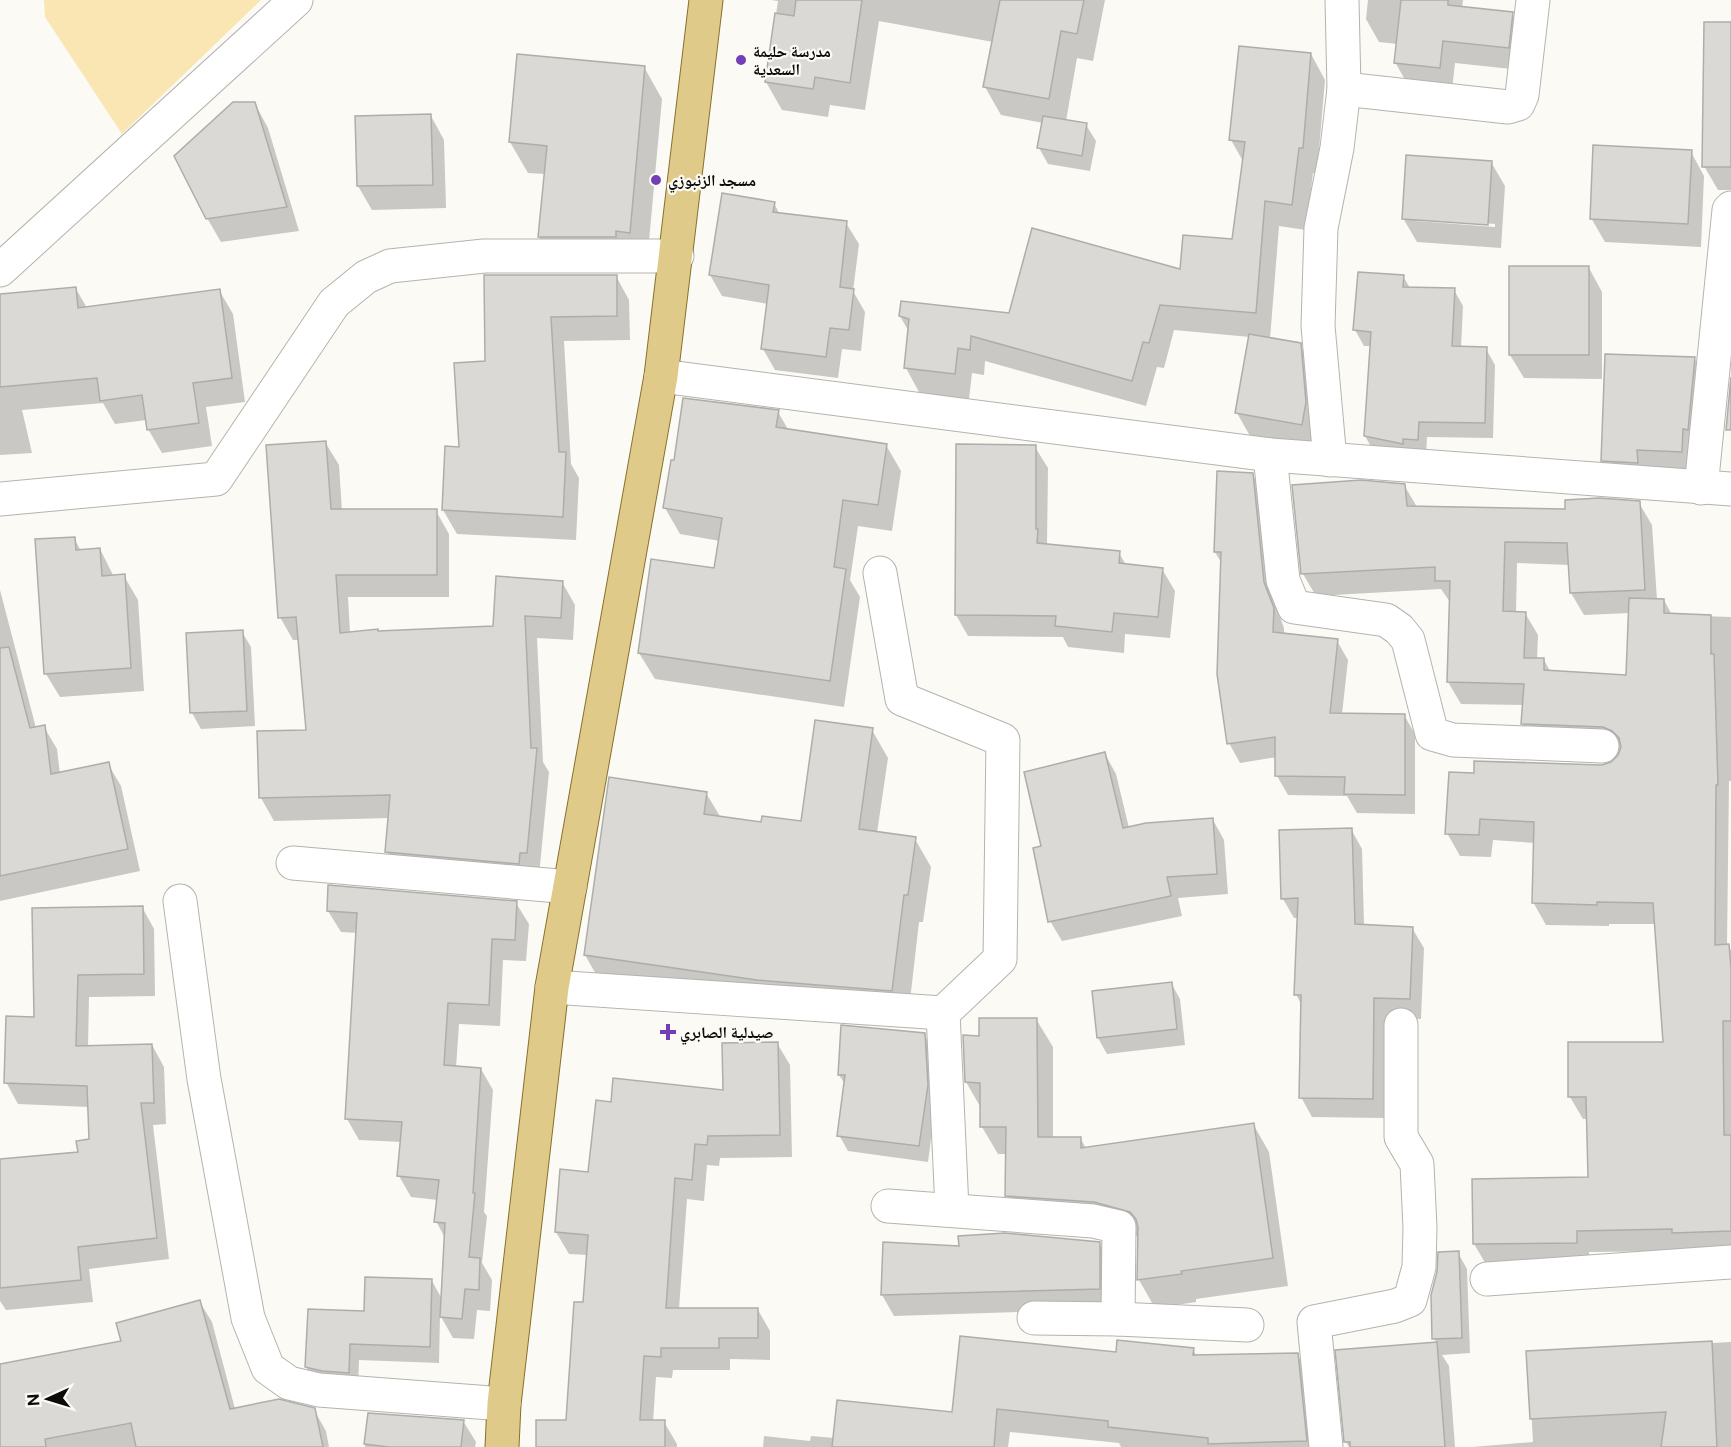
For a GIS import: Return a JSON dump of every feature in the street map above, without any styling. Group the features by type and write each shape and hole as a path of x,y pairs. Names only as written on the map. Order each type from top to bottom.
{"main road":[{"path":"502,1447 504,1404 552,987 661,376 706,0"}],"street":[{"path":"0,270 296,0"},
{"path":"1330,460 1318,326 1320,238 1337,148 1344,89 1342,0"},
{"path":"1344,89 1508,107 1518,104 1522,95 1533,0"},
{"path":"661,376 1270,455 1716,489 1729,210 1731,208"},
{"path":"0,499 216,479 334,303 366,277 390,266 484,256 677,256"},
{"path":"1270,455 1283,580 1288,597 1294,607 1386,620 1399,629 1408,640 1432,734 1453,740 1602,746"},
{"path":"552,987 943,1013 1000,959 1004,740 902,699 880,573"},
{"path":"293,863 570,887"},
{"path":"180,901 204,1079 248,1318 268,1368 289,1383 319,1390 504,1404"},
{"path":"943,1013 952,1209"},
{"path":"1326,1447 1314,1322 1395,1306 1410,1300 1419,1267 1417,1164 1401,1137 1401,1025"},
{"path":"888,1206 1093,1221 1119,1227 1118,1319"},
{"path":"1487,1279 1731,1262"},
{"path":"1034,1318 1247,1325"}],"shaded area":[{"path":"44,0 261,0 122,134 45,17"}],"building":[{"path":"796,0 862,0 850,83 815,77 813,89 765,82 775,13 794,16"},
{"path":"1000,0 1084,0 1077,34 1061,31 1049,99 983,87"},
{"path":"1401,0 1448,0 1448,5 1513,12 1509,48 1443,41 1440,68 1394,63"},
{"path":"1704,22 1731,22 1731,167 1702,167"},
{"path":"1239,46 1311,53 1303,148 1299,148 1292,205 1265,201 1256,313 1160,305 1149,343 1143,342 1132,381 971,336 970,350 958,348 955,374 904,368 909,319 899,316 901,301 1009,313 1032,228 1180,269 1183,235 1232,239 1245,142 1229,140"},
{"path":"517,54 645,66 630,233 616,231 616,237 538,237 547,146 509,142"},
{"path":"233,102 255,102 287,207 206,219 174,156"},
{"path":"431,114 433,185 357,186 355,116"},
{"path":"1043,116 1087,123 1082,156 1037,148"},
{"path":"1593,145 1692,150 1688,224 1590,219"},
{"path":"1406,155 1492,161 1488,225 1402,219"},
{"path":"722,193 775,202 773,212 847,221 840,287 854,289 849,330 830,328 826,357 761,349 769,285 709,275"},
{"path":"1509,266 1589,266 1589,355 1509,355"},
{"path":"1358,272 1404,275 1403,287 1455,288 1452,346 1487,347 1485,423 1419,422 1418,440 1403,439 1403,444 1364,436 1371,332 1353,330"},
{"path":"484,275 617,275 617,316 551,317 559,452 566,452 563,517 442,510 445,446 459,447 454,363 485,361"},
{"path":"76,287 78,308 220,289 232,378 193,383 199,423 147,430 142,395 100,401 97,378 0,387 0,294"},
{"path":"1249,334 1301,343 1306,402 1302,425 1235,413"},
{"path":"1605,354 1695,357 1688,430 1683,429 1682,452 1637,450 1638,463 1601,461"},
{"path":"1731,377 1731,430 1726,430"},
{"path":"683,398 779,410 776,427 887,444 878,505 843,500 834,567 846,569 830,681 638,653 651,559 714,568 722,518 663,508 671,460 674,460"},
{"path":"326,441 331,509 437,509 437,575 336,575 340,633 378,629 378,631 493,626 496,576 563,581 561,618 525,616 531,748 537,748 527,853 520,853 519,864 385,852 390,795 259,798 257,731 306,730 296,617 278,618 266,445"},
{"path":"956,444 1036,445 1037,543 1120,551 1119,563 1163,568 1158,617 1114,613 1112,632 1055,626 1056,616 955,615"},
{"path":"1217,471 1253,473 1264,582 1274,608 1273,632 1338,639 1330,713 1405,714 1405,795 1344,794 1345,777 1275,776 1275,737 1227,744 1217,674 1221,552 1214,552"},
{"path":"1361,480 1405,484 1407,506 1565,509 1565,500 1599,498 1640,501 1645,590 1570,593 1567,543 1505,542 1503,611 1526,612 1524,658 1544,658 1544,670 1626,675 1629,598 1664,599 1664,613 1711,615 1718,785 1716,785 1715,945 1729,944 1731,968 1731,1021 1723,1021 1724,1135 1731,1135 1731,1231 1672,1233 1672,1229 1577,1231 1577,1243 1473,1244 1472,1179 1588,1177 1586,1097 1568,1097 1568,1042 1663,1042 1653,903 1597,902 1597,905 1532,903 1534,822 1480,819 1479,835 1445,834 1449,772 1474,773 1474,761 1602,765 1611,762 1618,755 1621,747 1619,738 1612,731 1603,727 1521,724 1524,684 1447,682 1450,581 1435,581 1435,567 1301,574 1292,485"},
{"path":"75,537 76,550 100,548 102,576 125,574 131,668 44,674 35,539"},
{"path":"243,630 247,711 190,713 186,633"},
{"path":"9,647 30,728 45,725 51,774 109,762 128,849 0,876 0,648"},
{"path":"815,720 873,728 859,829 916,837 908,895 904,895 892,991 757,980 584,955 609,777 707,792 704,814 761,822 762,816 801,821"},
{"path":"1105,752 1123,828 1146,823 1213,818 1217,874 1167,877 1171,896 1048,922 1033,848 1041,846 1024,772"},
{"path":"1352,828 1355,924 1413,927 1410,999 1374,998 1373,1099 1299,1098 1301,995 1294,995 1298,898 1281,899 1279,830"},
{"path":"328,885 517,901 515,940 492,939 489,1005 448,1003 444,1065 481,1068 473,1193 475,1193 469,1257 480,1258 479,1290 465,1289 462,1319 440,1317 445,1223 434,1222 439,1180 397,1176 402,1122 345,1119 357,913 327,911"},
{"path":"143,906 144,974 78,975 76,1046 152,1044 154,1103 141,1103 157,1238 78,1247 81,1280 0,1288 0,1159 78,1152 76,1141 89,1139 87,1086 4,1083 6,1016 34,1017 32,908"},
{"path":"1172,982 1177,1029 1097,1038 1092,991"},
{"path":"979,1018 1037,1018 1038,1137 1081,1137 1081,1148 1254,1123 1273,1258 1181,1271 1182,1274 1137,1280 1138,1227 1136,1219 1130,1212 1094,1202 1005,1196 1006,1127 980,1127 980,1083 965,1082 963,1035 979,1036"},
{"path":"841,1025 925,1033 928,1085 919,1146 837,1136 845,1075 838,1075"},
{"path":"778,1042 780,1135 708,1136 707,1145 695,1144 692,1180 675,1178 666,1308 758,1308 758,1338 719,1338 719,1348 661,1348 661,1357 644,1356 640,1420 665,1420 665,1447 536,1447 536,1420 566,1420 574,1302 583,1302 588,1235 555,1232 560,1169 588,1172 596,1100 611,1102 613,1078 723,1090 722,1043"},
{"path":"1005,1233 1100,1242 1100,1289 881,1295 883,1242 959,1246 958,1236"},
{"path":"1459,1251 1462,1338 1432,1339 1431,1295 1437,1272 1438,1252"},
{"path":"365,1277 432,1279 430,1347 350,1344 349,1373 305,1367 308,1309 364,1311"},
{"path":"200,1300 230,1409 279,1399 315,1408 323,1447 136,1447 131,1423 45,1439 46,1447 0,1447 0,1364 121,1341 116,1323"},
{"path":"960,1336 1116,1352 1117,1340 1194,1348 1193,1355 1298,1353 1307,1441 1208,1444 1208,1438 1108,1427 1108,1421 997,1409 994,1447 832,1447 837,1400 952,1412"},
{"path":"1712,1341 1717,1447 1661,1447 1666,1412 1530,1419 1526,1351"},
{"path":"1437,1342 1445,1447 1350,1447 1350,1442 1344,1442 1335,1350"},
{"path":"368,1413 464,1420 461,1447 389,1447 364,1444"}],"place":[{"name":"مدرسة حليمة السعدية","path":"741,60"},
{"name":"مسجد الزنبوزي","path":"656,180"},
{"name":"صيدلية الصابري","path":"668,1032"}]}
